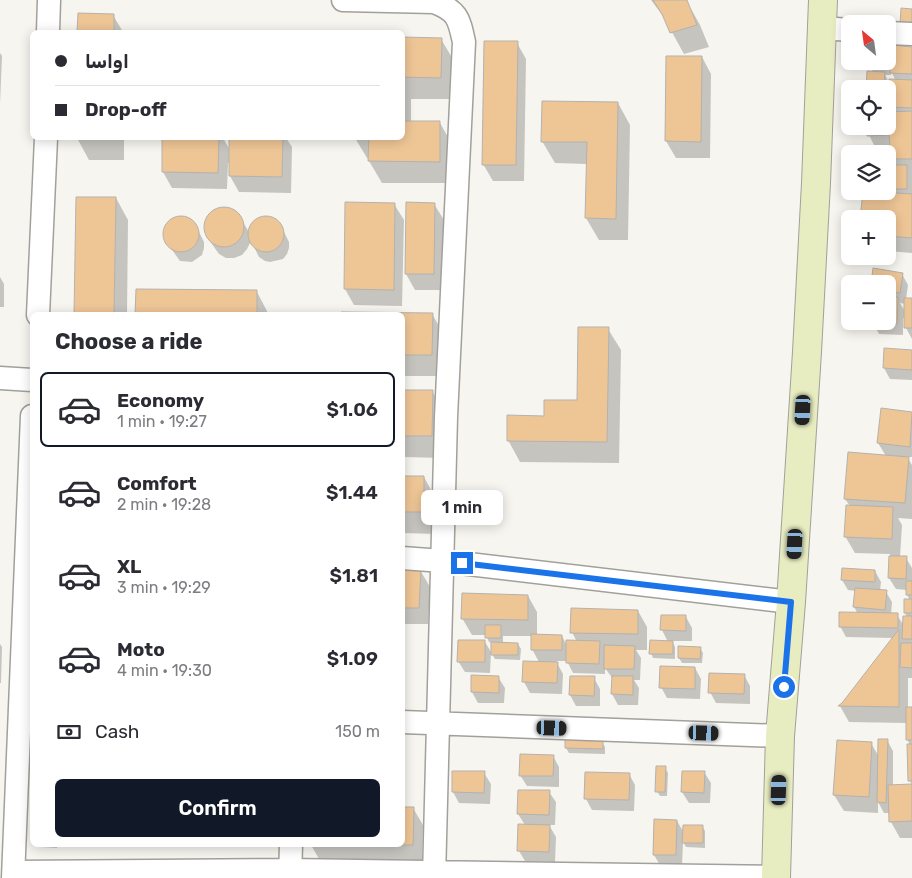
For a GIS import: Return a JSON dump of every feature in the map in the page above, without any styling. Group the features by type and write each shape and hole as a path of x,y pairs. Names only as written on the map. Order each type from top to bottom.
{"street":[{"path":"48,30 49,0"},
{"path":"343,0 434,2 449,8 455,15 460,22 464,42 447,407 434,875"},
{"path":"30,534 27,704 14,875 290,874 776,877 780,736 791,602 810,302 823,0"},
{"path":"822,28 841,29"},
{"path":"896,33 912,34"},
{"path":"38,312 46,140"},
{"path":"0,378 30,380"},
{"path":"405,558 443,561 791,602"},
{"path":"405,722 780,736"},
{"path":"290,874 291,847"}],"building":[{"path":"653,0 687,0 697,25 670,33 662,14"},
{"path":"901,8 912,9 912,26 900,25"},
{"path":"78,13 114,14 114,30 77,30"},
{"path":"405,37 442,38 441,78 405,77"},
{"path":"484,41 518,41 516,165 482,165"},
{"path":"896,45 912,47 912,74 890,73 890,70 896,70"},
{"path":"666,56 702,56 701,142 665,141"},
{"path":"867,71 885,72 885,80 866,80"},
{"path":"889,79 912,80 912,108 896,107 896,80"},
{"path":"542,101 618,102 616,219 585,218 587,142 541,142"},
{"path":"912,111 912,159 896,159 896,145 890,145 889,135 896,135 896,112"},
{"path":"405,121 440,121 440,162 368,161 369,140 405,140"},
{"path":"162,140 219,140 218,173 162,172"},
{"path":"229,140 283,140 282,177 229,176"},
{"path":"896,165 907,165 907,189 896,189"},
{"path":"896,193 912,194 912,238 896,237 896,210 861,210 862,200 896,200"},
{"path":"76,197 116,197 114,312 74,312"},
{"path":"345,202 395,203 394,290 344,289"},
{"path":"406,202 435,203 434,274 405,274"},
{"path":"228,207 235,210 241,216 244,227 243,235 235,244 228,247 220,247 213,244 205,235 204,223 207,216 216,208"},
{"path":"181,216 188,217 194,221 198,227 198,241 194,247 188,251 181,252 174,251 168,247 164,241 163,234 164,227 168,221 174,217"},
{"path":"266,216 273,217 279,221 283,227 283,241 279,247 273,251 266,252 259,251 253,247 249,241 248,234 249,227 253,221 259,217"},
{"path":"873,268 903,273 900,293 896,293 896,275 872,275"},
{"path":"136,289 257,290 257,312 135,312"},
{"path":"896,297 898,297 897,324"},
{"path":"904,298 912,298 912,328 904,328"},
{"path":"405,313 433,313 432,355 405,355"},
{"path":"578,327 609,327 607,442 507,441 507,415 544,416 544,400 577,400"},
{"path":"884,348 912,350 912,370 883,368"},
{"path":"405,390 433,390 432,436 405,436"},
{"path":"881,408 912,412 910,447 877,443"},
{"path":"848,452 909,457 905,503 844,499"},
{"path":"405,476 424,476 424,512 405,512"},
{"path":"846,505 893,507 892,539 844,537"},
{"path":"889,556 907,556 906,579 888,578"},
{"path":"405,568 421,569 419,608 405,608"},
{"path":"842,568 875,570 875,582 841,580"},
{"path":"906,581 912,581 912,595 906,595"},
{"path":"855,588 887,590 885,610 853,607"},
{"path":"462,593 528,595 528,620 461,619"},
{"path":"904,599 912,599 912,613 904,613"},
{"path":"571,608 638,610 638,634 570,633"},
{"path":"839,612 898,613 898,628 839,627"},
{"path":"661,615 686,615 686,631 660,630"},
{"path":"903,616 912,616 912,639 902,639"},
{"path":"485,625 501,625 501,638 485,638"},
{"path":"899,629 899,707 838,706 842,703"},
{"path":"531,634 562,635 562,650 531,650"},
{"path":"458,640 485,640 485,662 457,662"},
{"path":"566,640 600,641 599,664 566,663"},
{"path":"650,640 673,641 673,654 649,654"},
{"path":"491,642 518,643 518,655 491,655"},
{"path":"901,643 912,643 912,668 900,667"},
{"path":"604,645 635,646 634,669 604,669"},
{"path":"678,646 701,647 700,659 678,658"},
{"path":"523,661 558,662 557,683 522,682"},
{"path":"660,666 695,667 695,689 659,688"},
{"path":"709,673 745,674 744,694 708,693"},
{"path":"471,675 499,676 499,693 471,692"},
{"path":"570,676 595,676 594,696 569,695"},
{"path":"612,676 633,676 633,695 611,694"},
{"path":"906,707 912,707 912,740 906,740"},
{"path":"565,739 603,740 603,749 565,748"},
{"path":"878,739 888,739 886,803 877,802"},
{"path":"837,740 872,742 869,797 833,795"},
{"path":"907,744 912,744 912,781 908,781"},
{"path":"520,754 554,755 553,776 519,776"},
{"path":"656,766 666,766 665,792 655,792"},
{"path":"452,771 485,771 484,793 452,792"},
{"path":"682,771 705,771 704,793 681,792"},
{"path":"585,772 630,773 629,800 584,799"},
{"path":"912,784 912,821 889,822 888,785"},
{"path":"518,790 550,790 549,815 517,814"},
{"path":"405,807 414,807 413,845 405,845"},
{"path":"654,819 677,820 676,855 653,855"},
{"path":"518,824 550,825 549,852 517,851"},
{"path":"683,825 703,825 703,843 682,843"}],"route":[{"path":"462,563 791,602 784,687"}]}
